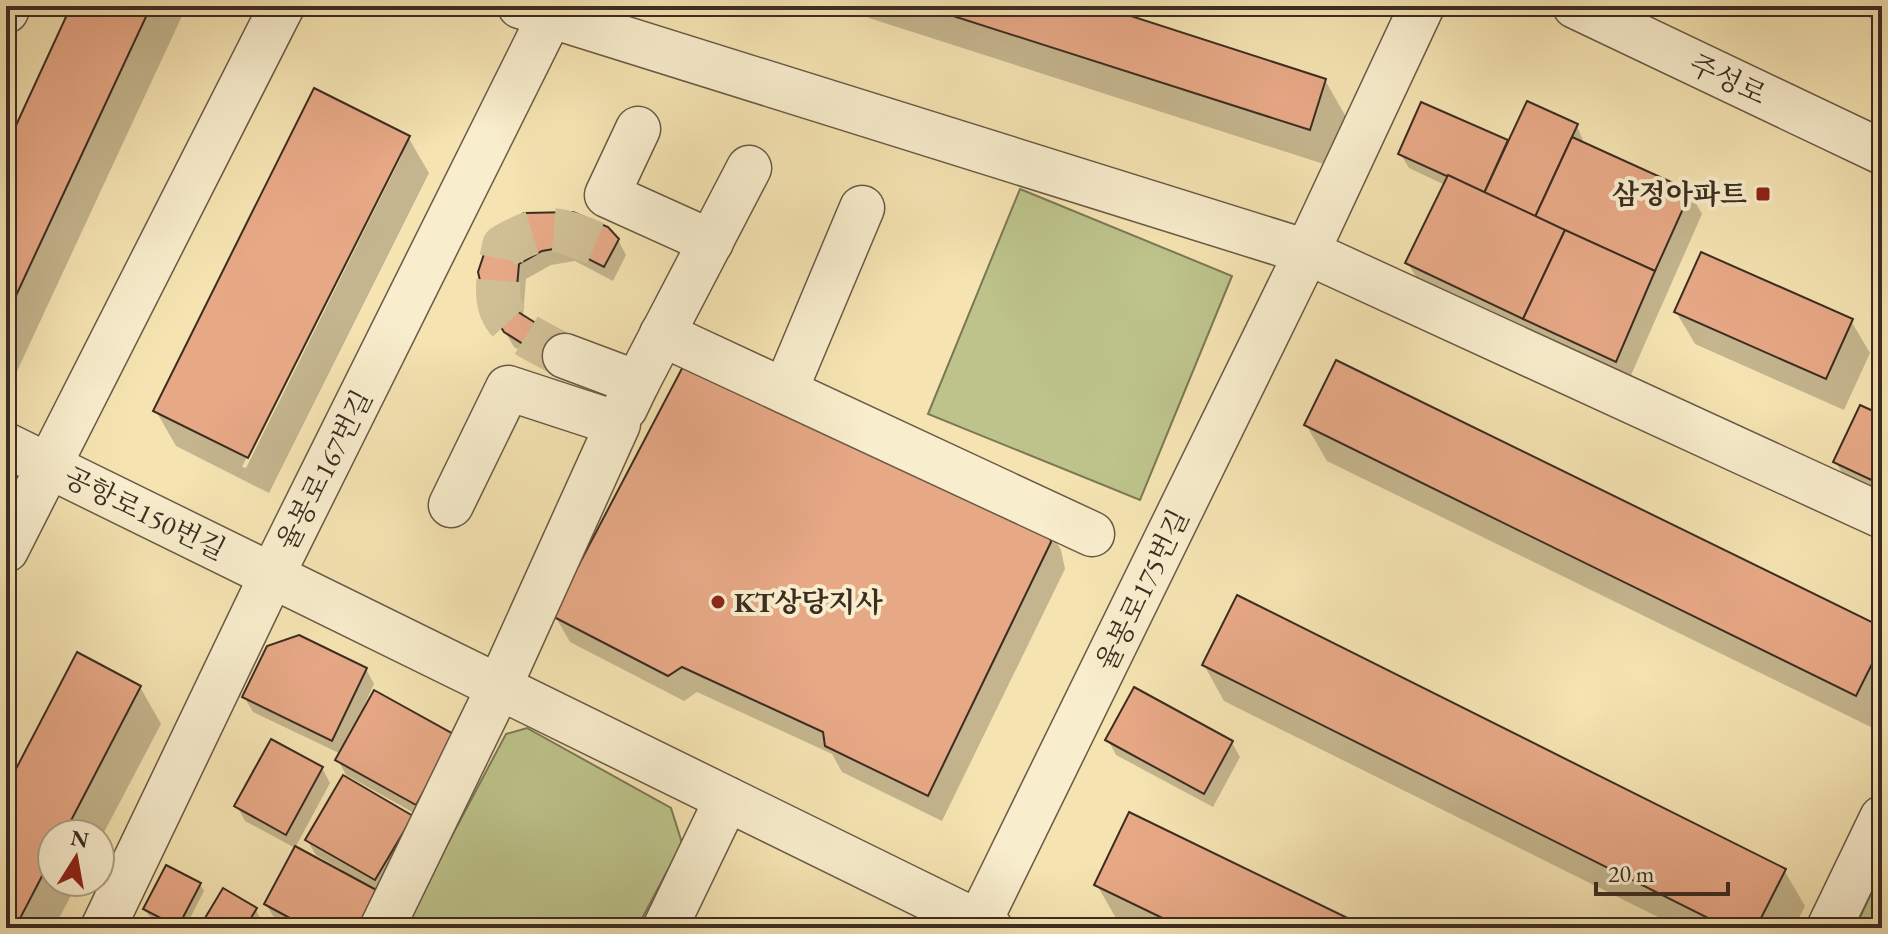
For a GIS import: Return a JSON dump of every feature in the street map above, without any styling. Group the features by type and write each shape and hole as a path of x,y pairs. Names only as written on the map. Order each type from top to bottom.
{"street":[{"path":"6,550 282,6"},
{"name":"율봉로175번길","path":"982,926 1422,6"},
{"name":"주성로","path":"1575,6 1882,152"},
{"name":"율봉로167번길","path":"103,928 542,9 924,133 1307,252"},
{"path":"638,129 607,195 711,242"},
{"path":"382,928 499,687 637,383 749,168"},
{"path":"785,391 862,208"},
{"path":"1307,252 1882,516"},
{"path":"662,334 1092,534"},
{"path":"565,356 637,383"},
{"path":"451,505 508,388 618,424"},
{"name":"공항로150번길","path":"6,445 982,926"},
{"path":"665,928 727,799"},
{"path":"1829,928 1882,818"}],"green space":[{"path":"1020,189 1232,276 1140,500 928,414"},
{"path":"527,728 671,808 682,843 637,928 403,928 506,734"},
{"path":"1882,870 1882,928 1855,928"}],"building":[{"path":"71,6 151,6 6,317 6,147"},
{"path":"922,6 1100,6 1326,79 1310,130"},
{"path":"314,88 410,136 248,458 153,411"},
{"path":"1527,101 1578,124 1535,217 1484,193"},
{"path":"1421,102 1508,140 1484,193 1398,154"},
{"path":"1572,137 1691,191 1655,271 1535,217"},
{"path":"1448,175 1565,230 1523,319 1405,263"},
{"path":"573,212 608,227 619,239 604,267 565,247 542,251 519,264 515,310 566,342 553,363 504,332 485,302 478,272 490,236 524,213"},
{"path":"1565,230 1655,271 1616,362 1523,319"},
{"path":"1701,252 1853,319 1826,379 1674,312"},
{"path":"688,357 1047,522 1051,542 928,796 825,746 823,732 682,667 668,676 552,616"},
{"path":"1336,360 1882,627 1882,644 1856,696 1304,425"},
{"path":"1860,405 1882,415 1882,485 1833,462"},
{"path":"1237,595 1786,869 1756,928 1728,928 1202,665"},
{"path":"299,635 367,668 332,741 242,697 267,646"},
{"path":"77,652 141,686 72,818 36,818 36,888 15,928 6,928 6,788"},
{"path":"1134,687 1233,741 1204,794 1105,740"},
{"path":"374,690 455,735 416,805 335,760"},
{"path":"271,739 323,767 286,835 234,806"},
{"path":"343,775 413,816 375,880 305,840"},
{"path":"1129,812 1368,928 1183,928 1094,885"},
{"path":"295,846 380,892 361,928 308,928 264,904"},
{"path":"166,865 201,883 178,927 143,909"},
{"path":"223,888 257,908 245,928 199,928"}],"tunnel":[{"path":"565,356 527,335 505,317 498,290 504,246 530,234 550,230 597,244"}],"place":[{"name":"삼정아파트","path":"1763,194"},
{"name":"KT상당지사","path":"718,602"}]}
